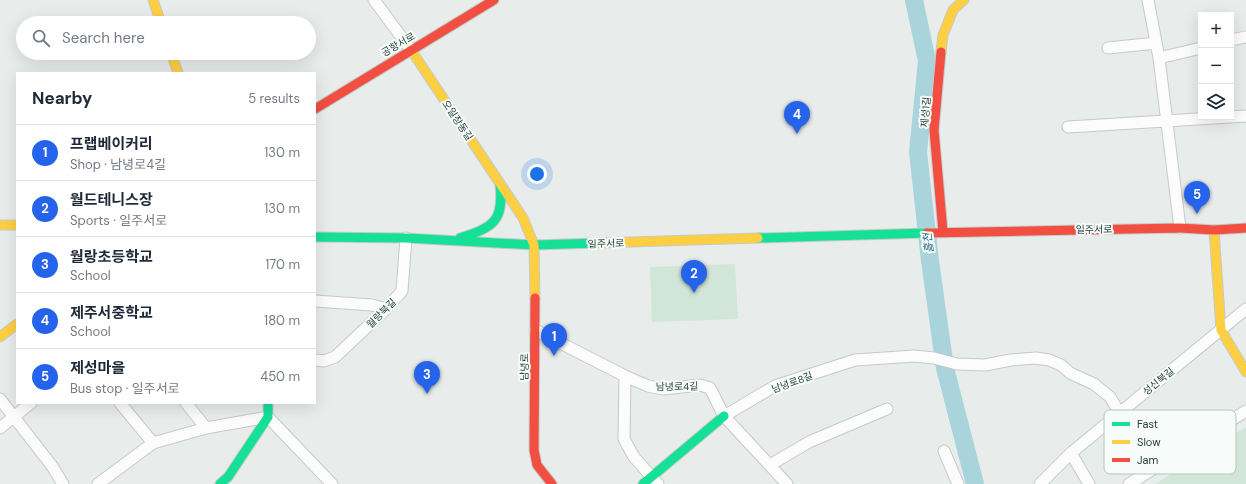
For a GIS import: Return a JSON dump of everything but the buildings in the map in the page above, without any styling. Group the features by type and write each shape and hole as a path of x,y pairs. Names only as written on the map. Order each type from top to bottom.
{"street":[{"path":"153,0 159,16"},
{"name":"오일장동길","path":"374,0 411,50 523,218 534,245"},
{"name":"공항서로","path":"316,108 356,82 445,31 494,0"},
{"name":"제성1길","path":"943,232 934,130 943,35 953,10 964,0"},
{"path":"1148,0 1159,58 1180,228"},
{"path":"1234,39 1246,37"},
{"path":"1108,48 1156,43"},
{"path":"1159,58 1198,49"},
{"path":"173,60 178,72"},
{"path":"1068,127 1246,117"},
{"path":"452,241 480,231 495,222 502,202 500,184"},
{"path":"0,224 16,225"},
{"name":"일주서로","path":"316,237 406,238 534,245 897,233 1180,228 1214,230 1246,228"},
{"path":"1214,230 1221,330 1246,372"},
{"name":"월랑북길","path":"316,360 324,361 335,357 386,309 402,291 406,238"},
{"name":"남녕로","path":"534,245 534,454 537,465 552,484"},
{"path":"316,300 372,304 386,309"},
{"name":"성신북길","path":"1121,410 1246,309"},
{"path":"0,337 16,325"},
{"name":"남녕로4길","path":"535,330 625,376 648,386 663,389 700,385 710,388 724,416 788,484"},
{"name":"남녕로8길","path":"625,376 624,439 651,482 724,416 775,386 855,360 914,356 934,358 957,364 985,365 1011,360 1036,358 1049,360 1061,365 1070,373 1094,384 1110,397 1118,410"},
{"path":"0,399 52,466 63,484"},
{"path":"0,428 30,404"},
{"path":"121,404 153,443"},
{"path":"187,404 206,428"},
{"path":"228,482 268,417 268,404"},
{"path":"770,465 809,442 887,409"},
{"path":"1236,416 1246,410"},
{"path":"98,484 153,443 206,428 268,417"},
{"path":"268,417 332,484"},
{"name":"성신북길","path":"1040,484 1070,453 1104,425"},
{"path":"944,451 958,484"},
{"path":"1070,453 1089,484"},
{"path":"1129,484 1145,474"}],"green space":[{"path":"735,264 738,319 652,322 650,267"},
{"path":"1246,427 1246,484 1155,484 1171,474 1236,474 1236,433"}],"waterway":[{"name":"흘천","path":"914,0 927,61 918,152 930,261 945,368 975,484"}],"traffic: fast":[{"path":"460,238 481,230 489,226 494,221 500,206 500,184"},
{"path":"758,238 927,233"},
{"path":"316,237 406,238 534,245 598,243"},
{"path":"220,484 228,477 268,417 268,404"},
{"path":"643,484 724,416"}],"traffic: slow":[{"path":"153,0 159,16"},
{"path":"941,52 943,35 953,10 964,0"},
{"path":"411,50 523,218 534,245 535,298"},
{"path":"173,60 178,72"},
{"path":"0,225 16,225"},
{"path":"1214,230 1221,330 1246,372"},
{"path":"598,243 758,238"},
{"path":"0,337 16,325"}],"traffic: jam":[{"path":"316,108 494,0"},
{"path":"941,52 934,130 943,232"},
{"path":"927,233 1180,228 1214,230 1246,228"},
{"path":"535,298 534,450 537,465 552,484"}],"place":[{"name":"제주서중학교","path":"797,134"},
{"name":"제성마을","path":"1197,214"},
{"name":"월드테니스장","path":"694,293"},
{"name":"프랩베이커리","path":"554,356"},
{"name":"월랑초등학교","path":"427,394"}]}
